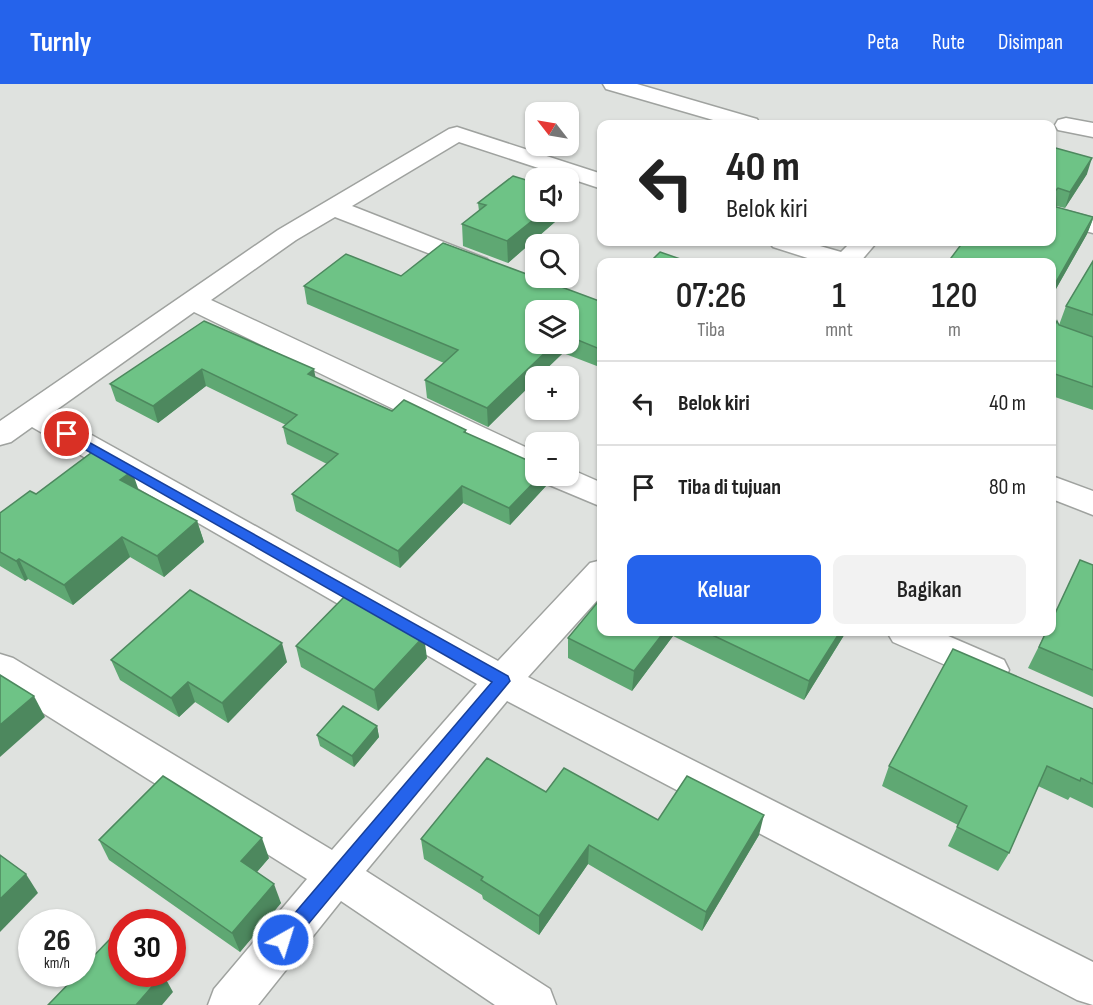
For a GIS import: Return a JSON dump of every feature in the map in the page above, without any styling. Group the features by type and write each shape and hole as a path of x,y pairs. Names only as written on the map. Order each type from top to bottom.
{"street":[{"path":"614,84 736,120"},
{"path":"1066,125 1093,130"},
{"path":"0,435 194,302 235,270 332,207 457,134 597,180"},
{"path":"332,207 504,274"},
{"path":"1056,215 1093,226"},
{"path":"795,246 833,258"},
{"path":"850,258 860,246"},
{"path":"194,302 525,460"},
{"path":"31,414 502,681 1093,985"},
{"path":"579,486 597,494"},
{"path":"1056,489 1093,504"},
{"path":"230,1005 502,681 597,577"},
{"path":"914,636 1021,683"},
{"path":"0,668 337,875 534,1005"}],"building":[{"path":"1056,148 1092,158 1070,192 1058,188 1056,190"},
{"path":"513,176 525,180 525,222 531,222 507,241 462,224 486,205 478,203"},
{"path":"1056,207 1093,217 1056,282 1056,258 951,258 960,246 1056,246"},
{"path":"443,243 525,273 525,288 564,288 597,300 597,348 579,341 579,300 525,300 525,354 544,354 531,366 525,366 525,372 487,408 425,380 458,350 304,286 346,254 401,276"},
{"path":"660,252 677,258 654,258"},
{"path":"1093,261 1093,315 1066,306"},
{"path":"204,321 314,369 308,374 392,411 404,400 466,430 464,432 525,459 525,486 530,486 509,508 462,486 398,551 292,494 338,454 283,427 297,415 202,369 153,406 110,384"},
{"path":"1057,321 1059,325 1093,337 1093,387 1056,374"},
{"path":"95,450 132,471 120,480 197,521 157,556 122,537 64,585 19,559 16,561 0,552 0,513 30,491 36,494"},
{"path":"1080,560 1093,565 1093,670 1039,647 1044,636 1056,636 1056,611"},
{"path":"190,590 282,643 222,703 188,682 171,698 111,660"},
{"path":"348,593 424,636 374,690 296,646"},
{"path":"597,603 597,636 661,636 634,671 568,638"},
{"path":"714,636 837,636 809,681"},
{"path":"953,649 1093,709 1093,784 1081,778 1080,781 1047,766 1009,853 957,827 967,806 889,766"},
{"path":"0,675 34,696 0,725"},
{"path":"343,706 377,726 352,756 317,735"},
{"path":"487,758 546,792 564,768 658,820 687,776 764,815 706,912 589,845 539,916 481,880 483,877 421,839"},
{"path":"163,776 262,838 241,861 274,884 232,933 99,840"},
{"path":"0,855 26,874 0,899"},
{"path":"108,941 108,987 152,987 136,1005 48,1005 65,987 96,987 96,954"}],"route":[{"path":"67,434 502,681 283,940"}]}
